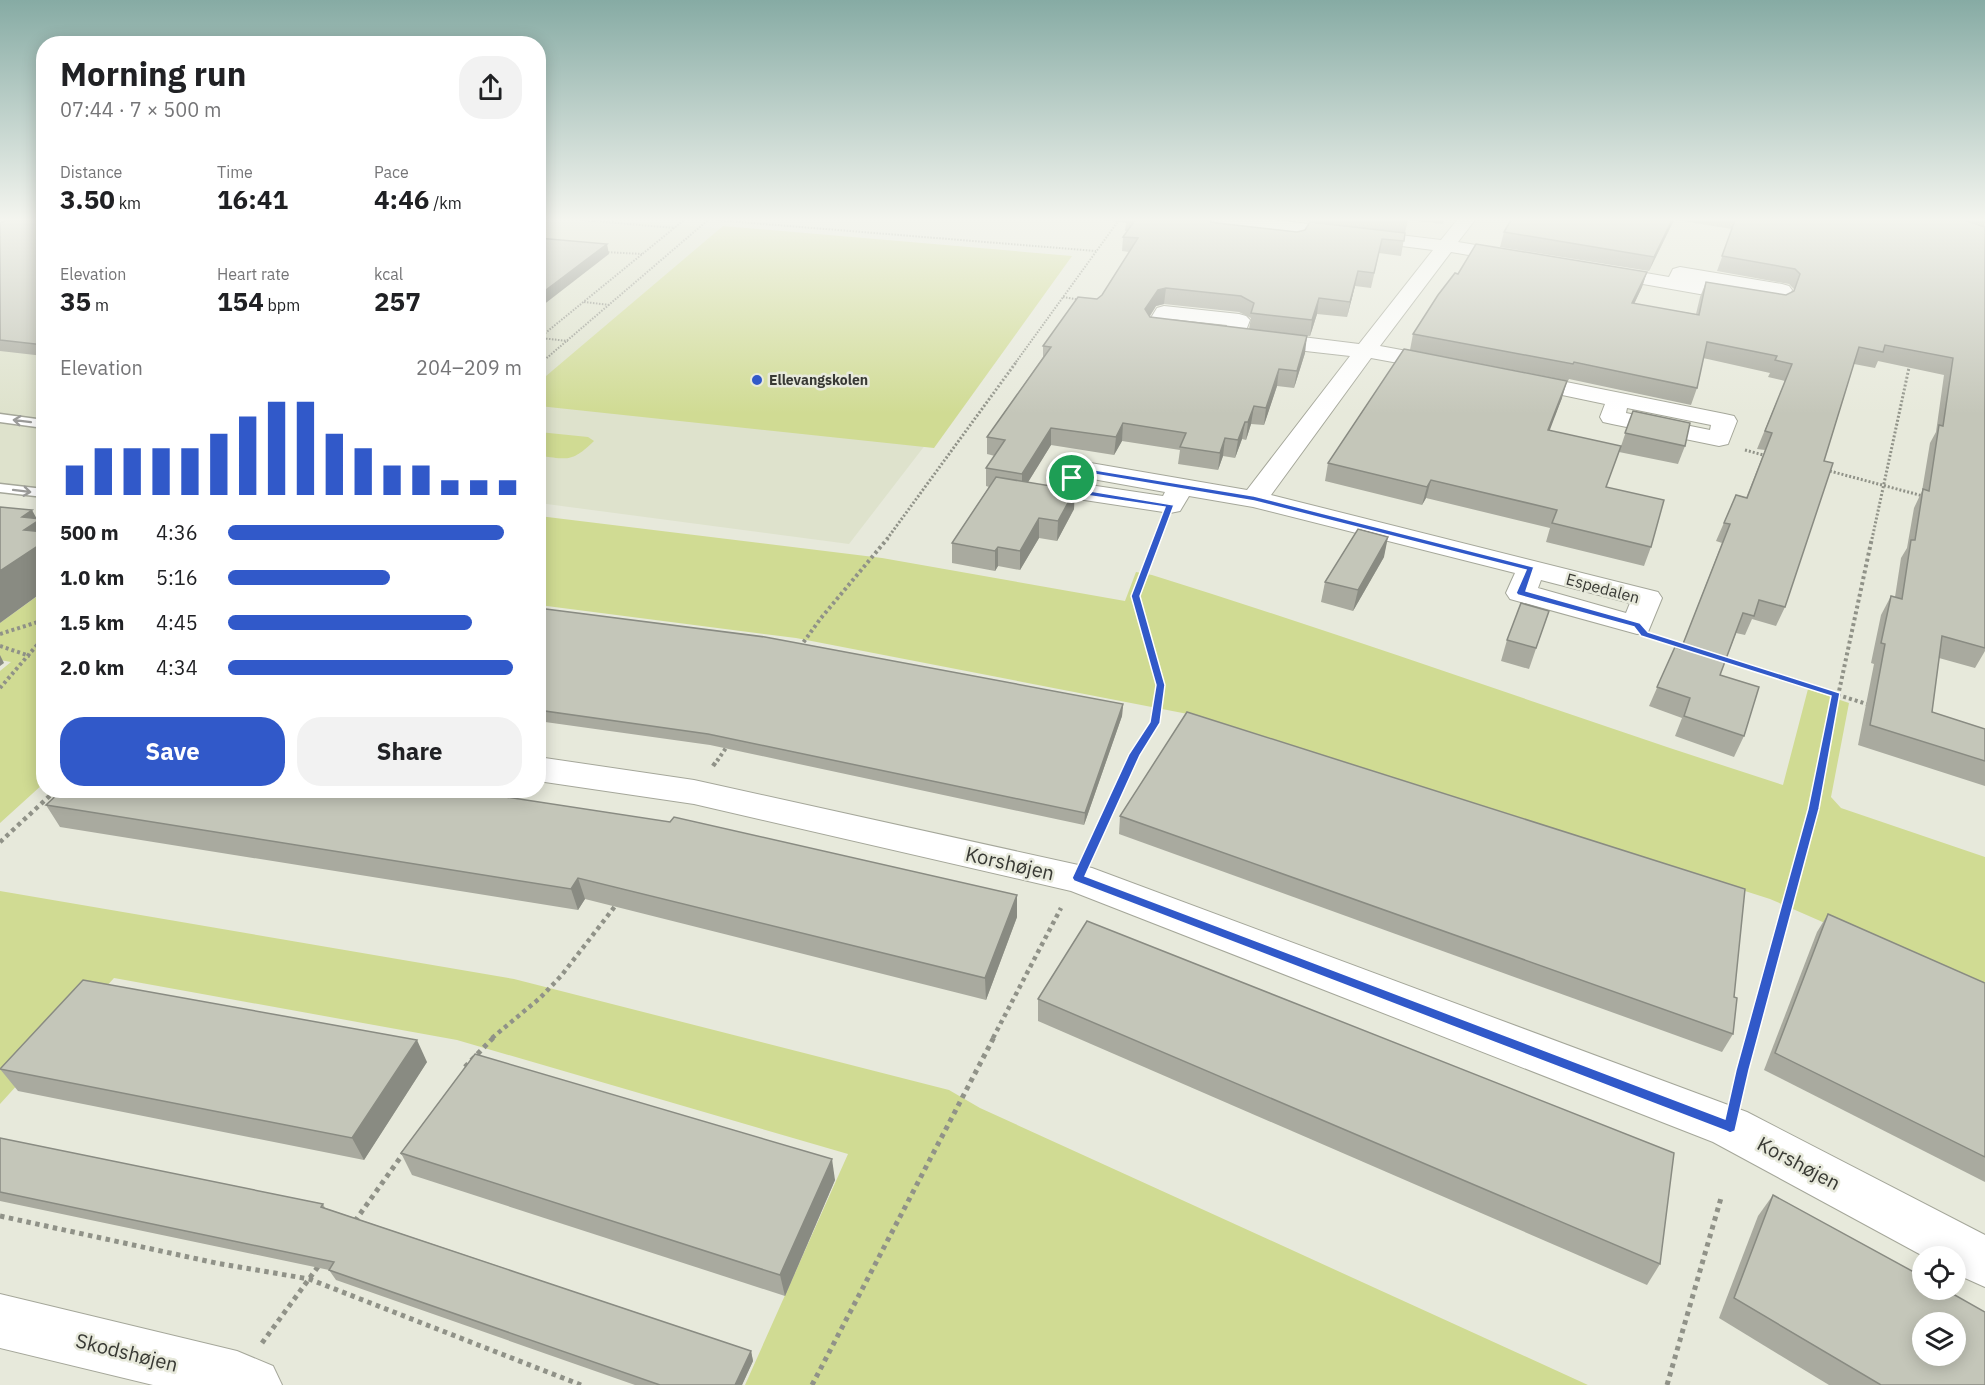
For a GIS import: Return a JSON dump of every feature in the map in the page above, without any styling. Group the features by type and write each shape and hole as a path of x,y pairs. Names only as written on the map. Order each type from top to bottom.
{"street":[{"path":"1254,499 1416,285"},
{"path":"1234,336 1391,354 1459,368"},
{"path":"1505,377 1619,400 1612,417 1719,439"},
{"name":"Espedalen","path":"1176,495 1254,499 1647,598 1637,625"},
{"name":"Korshøjen","path":"546,771 694,792 1078,878 1730,1127 1985,1262"},
{"name":"Skodshøjen","path":"0,1321 245,1382"}],"lane":[{"path":"0,418 36,423"},
{"path":"0,488 36,492"}],"path":[{"path":"546,332 604,285"},
{"path":"546,359 633,285"},
{"path":"800,647 821,618 874,557 1072,285"},
{"path":"1063,297 1086,300"},
{"path":"583,302 610,305"},
{"path":"546,339 568,341"},
{"path":"1730,1127 1743,1070 1813,809 1911,358"},
{"path":"1719,439 1720,445 1778,458"},
{"path":"1824,470 1882,483 1891,488 1933,499"},
{"path":"1078,878 1135,754 1155,723 1160,685 1135,596 1176,495"},
{"path":"0,634 36,623"},
{"path":"1637,625 1645,634 1690,648"},
{"path":"0,646 30,656"},
{"path":"0,688 36,648"},
{"path":"1712,655 1871,705"},
{"path":"694,792 730,743"},
{"path":"0,842 47,798"},
{"path":"459,1076 480,1047 538,999 580,957 620,899"},
{"path":"812,1385 1051,926"},
{"path":"350,1226 411,1142"},
{"path":"1667,1385 1721,1198"},
{"path":"0,1216 216,1263 309,1279 581,1385"},
{"path":"245,1382 322,1262"}],"shaded area":[{"name":"Ellevangskolen","path":"546,285 1049,285 849,544 546,504"},
{"path":"36,288 36,496 0,492 0,305"}],"green space":[{"path":"654,285 1051,285 934,448 546,407 546,376"},
{"path":"546,433 588,437 594,441 574,456 546,457"},
{"path":"546,517 882,558 1125,601 1136,572 1152,575 1783,785 1808,689 1849,703 1831,797 1841,808 1985,857 1985,993 1770,899 1193,715 796,638 546,606"},
{"path":"36,597 36,790 0,823 0,671 11,662 0,660 0,623"},
{"path":"0,891 514,979 949,1090 980,1108 1588,1385 745,1385 848,1154 457,1040 114,978 0,1104"}],"building":[{"path":"0,285 36,285 36,344 0,340"},
{"path":"1109,285 1354,285 1350,302 1319,298 1312,320 1251,313 1254,303 1241,296 1166,288 1158,290 1145,309 1150,317 1307,336 1297,371 1279,369 1266,408 1254,406 1238,440 1225,438 1220,453 1180,447 1186,433 1123,423 1116,437 1051,428 1022,474 986,468 1005,440 987,437 1051,347 1043,346 1078,297 1097,299"},
{"path":"1446,285 1641,285 1632,303 1699,315 1705,285 1722,285 1786,295 1794,291 1796,285 1985,285 1985,648 1942,636 1932,712 1985,729 1985,761 1870,725 1885,644 1881,643 1891,596 1902,599 1911,540 1915,540 1923,489 1929,491 1939,425 1943,426 1953,358 1885,345 1883,352 1859,347 1824,461 1833,463 1785,607 1759,600 1754,616 1743,613 1720,675 1759,687 1744,736 1684,716 1690,698 1657,687 1675,647 1681,649 1730,524 1724,523 1736,495 1747,498 1772,433 1765,431 1792,364 1775,360 1777,356 1707,342 1697,388 1574,362 1573,364 1413,334"},
{"path":"1404,349 1567,381 1548,430 1621,446 1606,487 1664,500 1651,547 1552,523 1557,510 1431,480 1427,487 1328,463"},
{"path":"1633,411 1690,423 1685,446 1625,433"},
{"path":"996,477 1075,490 1058,521 1039,518 1020,551 998,547 995,551 952,543"},
{"path":"0,507 32,510 22,517 36,518 36,522 24,530 36,531 36,547 0,571"},
{"path":"1358,529 1388,537 1358,590 1325,582"},
{"path":"1521,603 1549,611 1536,648 1507,640"},
{"path":"546,609 765,637 1123,704 1085,813 708,734 546,711"},
{"path":"1187,712 1745,889 1734,997 1737,998 1733,1034 1120,816"},
{"path":"53,798 512,798 670,822 674,817 1017,895 985,978 578,878 571,889 46,805"},
{"path":"1828,914 1985,983 1985,1157 1775,1053"},
{"path":"1087,921 1674,1153 1660,1264 1038,999"},
{"path":"83,980 417,1040 352,1138 0,1069"},
{"path":"475,1054 832,1159 780,1275 401,1153"},
{"path":"0,1138 323,1204 321,1207 751,1351 735,1385 660,1385 329,1270 334,1262 0,1192"},
{"path":"1773,1195 1912,1271 1912,1300 1964,1300 1985,1312 1985,1385 1881,1385 1734,1298"}],"place":[{"name":"Ellevangskolen","path":"757,380"}],"route":[{"path":"1079,469 1183,485 1254,499 1531,568 1521,593 1637,625 1645,634 1836,695 1813,809 1743,1070 1730,1127 1078,878 1135,754 1155,723 1160,685 1135,596 1170,505 1067,490 1072,478 1079,469"}]}
